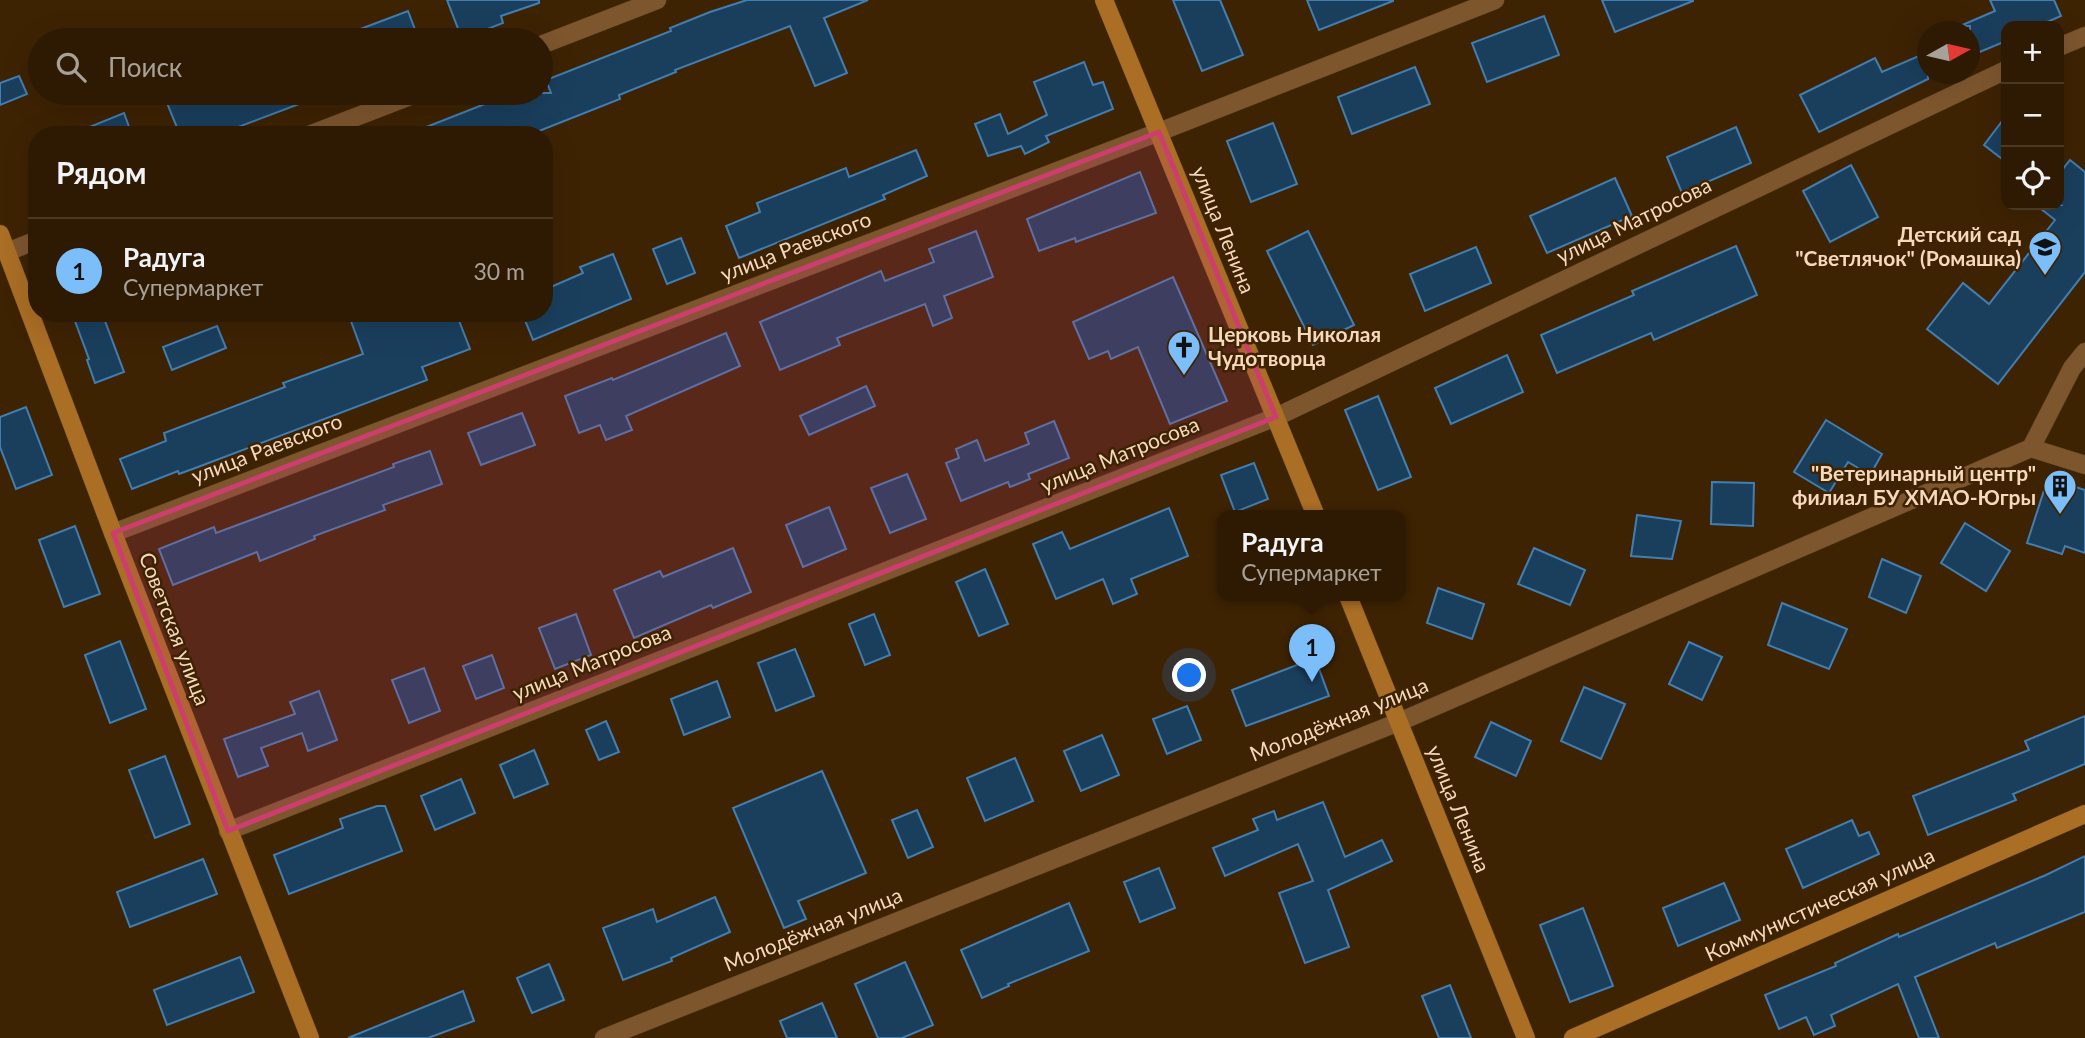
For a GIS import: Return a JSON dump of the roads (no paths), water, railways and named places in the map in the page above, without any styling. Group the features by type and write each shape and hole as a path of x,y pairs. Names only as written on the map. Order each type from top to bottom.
{"street":[{"path":"553,40 657,0"},
{"name":"улица Ленина","path":"1104,0 1313,510"},
{"name":"улица Раевского","path":"113,533 1159,132 1495,0"},
{"path":"2064,45 2085,36"},
{"name":"улица Матросова","path":"228,831 1276,418 2001,72"},
{"path":"332,126 387,105"},
{"name":"Советская улица","path":"0,234 28,308"},
{"path":"7,252 28,244"},
{"name":"Советская улица","path":"33,322 310,1038"},
{"path":"2085,352 2072,368 2031,447 2085,466"},
{"name":"Молодёжная улица","path":"604,1038 1399,722 2031,447"},
{"name":"улица Ленина","path":"1350,601 1526,1038"},
{"name":"Коммунистическая улица","path":"1573,1038 2085,814"}],"place":[{"name":"Детский сад \"Светлячок\" (Ромашка)","path":"2045,277"},
{"name":"Церковь Николая Чудотворца","path":"1184,377"},
{"name":"\"Ветеринарный центр\" филиал БУ ХМАО-Югры","path":"2060,516"},
{"name":"Радуга","path":"1312,682"}]}
